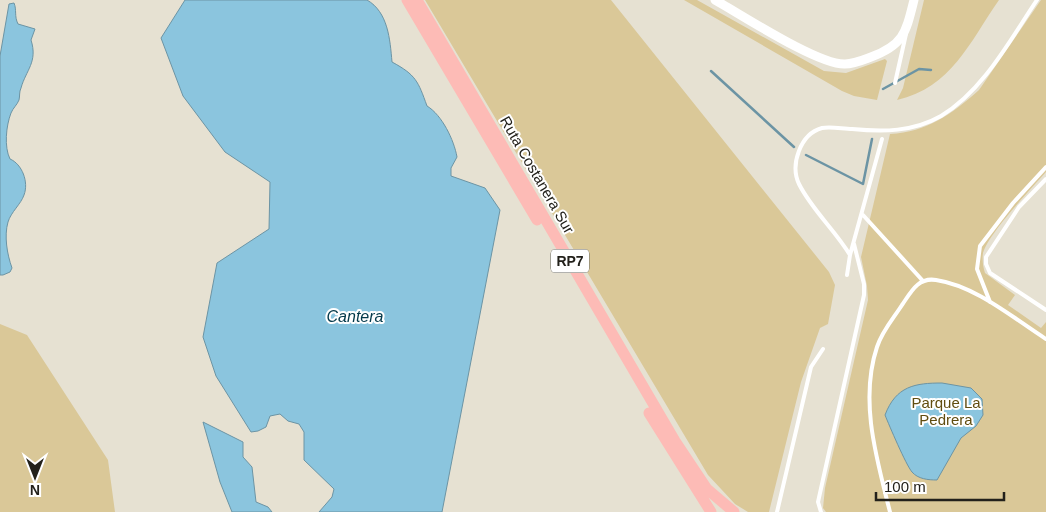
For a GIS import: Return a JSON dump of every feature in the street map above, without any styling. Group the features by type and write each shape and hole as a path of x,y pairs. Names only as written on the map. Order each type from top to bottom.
{"main road":[{"name":"Ruta Costanera Sur","path":"407,0 670,448 711,512"},
{"name":"Ruta Costanera Sur","path":"417,0 675,441 707,489 734,512"}],"street":[{"path":"715,0 817,58 839,64 858,62 885,52 901,39 908,26 914,0"}],"lane":[{"path":"850,255 839,236 806,197 798,183 795,164 804,143 812,133 822,128 900,130 917,127 940,116 959,104 984,76 1037,0"},
{"path":"895,83 908,26"},
{"path":"847,275 850,255 863,215 882,139"},
{"path":"990,302 977,269 980,246 1013,203 1046,168"},
{"path":"1046,179 1019,207 1003,229 986,257 986,264 990,273 1046,310"},
{"path":"863,215 923,280"},
{"path":"821,512 818,502 863,303 864,284 854,244"},
{"path":"890,512 877,461 869,412 873,364 883,332 914,287 923,280 936,280 963,289 990,302 1046,339"},
{"path":"777,512 811,367 822,349"}],"green space":[{"path":"425,0 611,0 829,272 835,285 828,324 820,328 801,382 769,512 748,512 735,504 708,475"},
{"path":"684,0 697,0 824,71 846,73 885,59 887,61 877,100 854,96 842,91"},
{"path":"924,0 999,0 968,47 946,74 916,94 897,100 903,88"},
{"name":"Parque La Pedrera","path":"1041,0 1046,0 1046,172 993,234 983,253 983,266 985,273 1015,295 1008,305 1041,328 1046,322 1046,512 826,512 823,508 825,488 868,300 861,257 890,134 903,133 927,126 949,114 979,90"},
{"path":"0,324 27,335 108,460 115,512 0,512"}],"water":[{"name":"Cantera","path":"185,0 367,0 374,5 384,19 389,35 392,62 406,71 415,80 427,106 438,115 450,136 457,157 451,168 451,176 485,188 500,210 442,512 319,512 332,497 334,489 304,460 304,432 299,424 288,421 280,414 270,416 266,427 251,432 216,376 203,337 217,263 269,229 270,182 225,152 183,96 161,38"},
{"path":"14,3 18,24 35,29 31,40 33,48 32,60 20,90 19,100 11,113 7,130 6,143 8,154 10,159 21,169 26,185 23,198 9,218 7,227 7,245 12,268 10,272 0,275 0,56 9,4"},
{"path":"942,383 971,388 982,399 983,415 976,426 961,438 937,480 920,478 909,468 885,415 889,405 901,392 908,388 915,385"},
{"path":"203,422 243,442 243,457 252,467 256,502 268,507 272,512 232,512 220,482"}],"waterway":[{"path":"883,89 919,69 931,70"},
{"path":"711,71 794,147"},
{"path":"806,155 863,184 872,139"}]}
